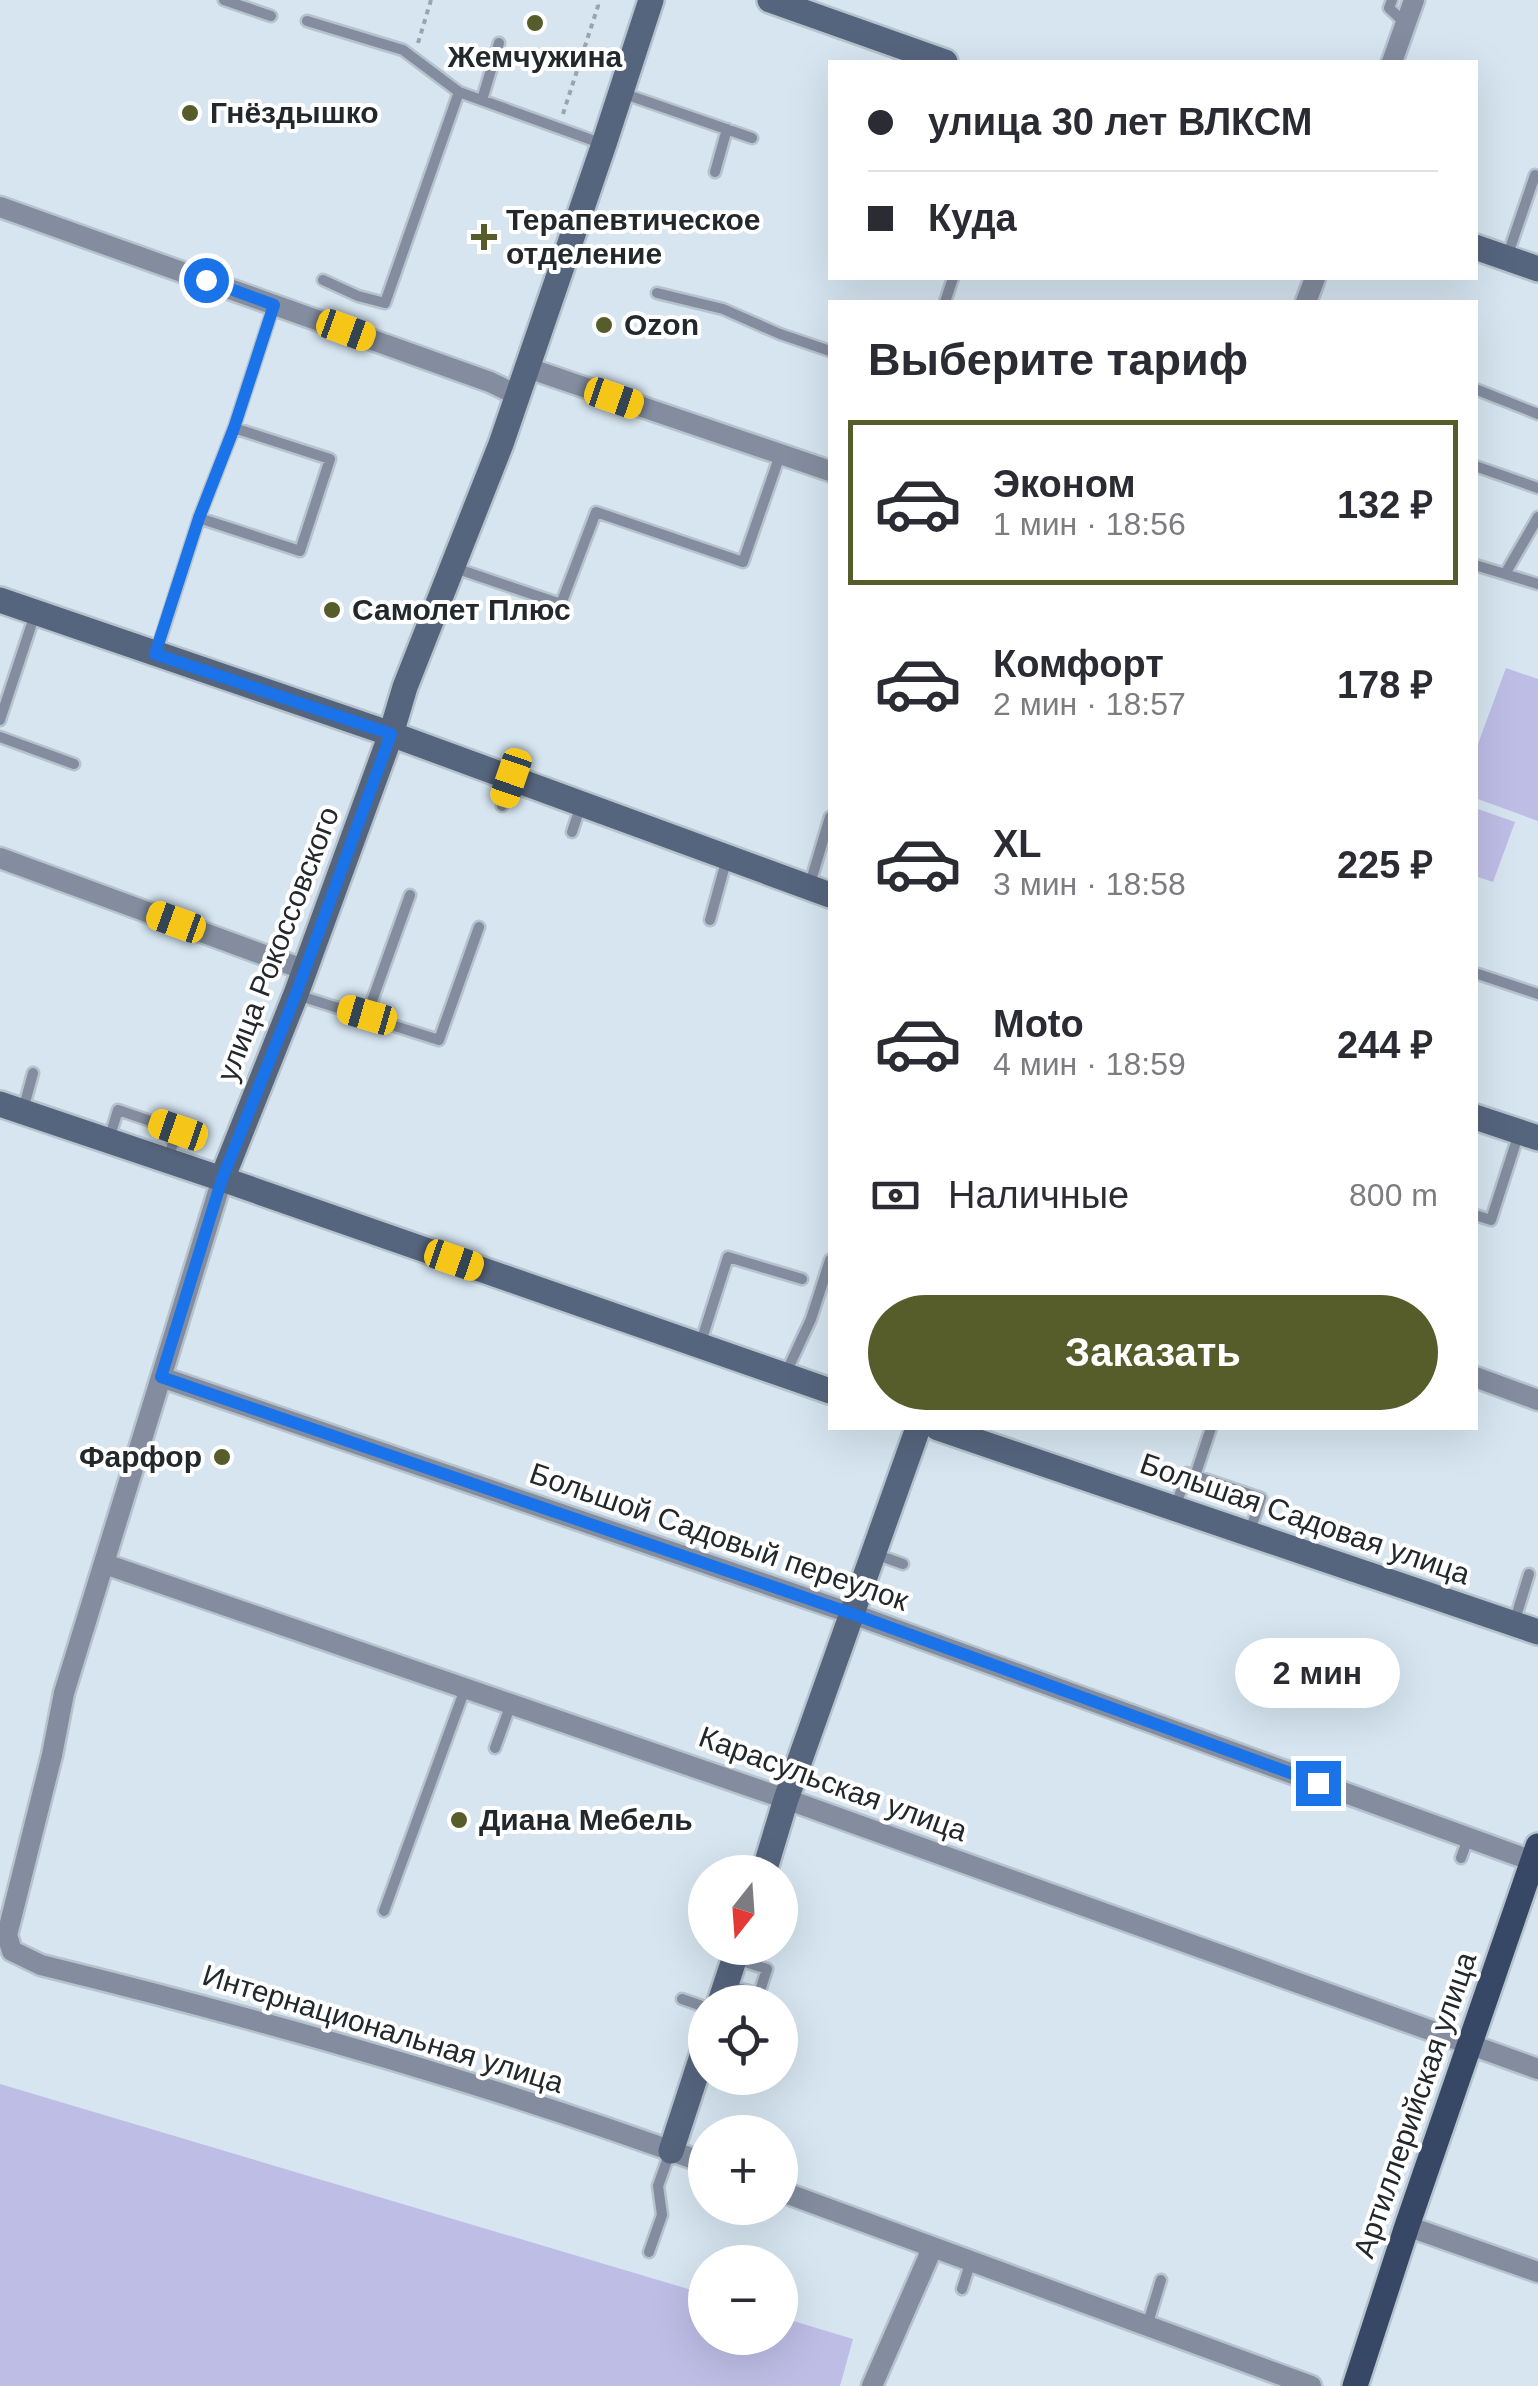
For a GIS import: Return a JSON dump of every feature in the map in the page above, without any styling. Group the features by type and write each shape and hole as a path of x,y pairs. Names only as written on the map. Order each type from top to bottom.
{"main road":[{"name":"Артиллерийская улица","path":"1355,2386 1406,2226 1536,1857"}],"street":[{"name":"улица Рокоссовского","path":"41,1965 12,1951 7,1935 64,1694 222,1179 296,994 406,687 528,368 650,0"},
{"path":"770,0 939,60"},
{"path":"1393,60 1414,0"},
{"path":"0,207 518,395"},
{"path":"1478,248 1538,269"},
{"path":"528,368 828,470"},
{"path":"0,600 391,734 820,891"},
{"path":"0,858 305,970"},
{"path":"11,1107 828,1390"},
{"path":"1478,1118 1529,1135"},
{"name":"Большой Садовый переулок","path":"161,1377 853,1614 1468,1837 1536,1857"},
{"path":"1478,1378 1538,1400"},
{"path":"769,1855 917,1430"},
{"name":"Большая Садовая улица","path":"944,1430 1526,1628"},
{"name":"Карасульская улица","path":"105,1564 786,1798 1538,2069"},
{"name":"Интернациональная улица","path":"41,1965 333,2041 688,2156"},
{"path":"671,2150 689,2095"},
{"path":"798,2198 1311,2386"},
{"path":"1406,2226 1538,2272"},
{"path":"872,2386 930,2246"}],"lane":[{"path":"224,0 271,16"},
{"path":"1392,0 1390,8 1406,24"},
{"path":"307,21 403,50 458,92 604,144"},
{"path":"482,100 499,43"},
{"path":"323,280 358,296 386,303 458,92"},
{"path":"621,93 752,138"},
{"path":"714,172 727,129"},
{"path":"1507,258 1533,196 1535,175"},
{"path":"657,293 723,309 828,350"},
{"path":"155,654 274,305"},
{"path":"1478,390 1538,414"},
{"path":"199,518 300,551 330,459 234,428"},
{"path":"454,568 561,604 596,512 743,562 780,455"},
{"path":"1478,467 1538,488"},
{"path":"1506,574 1538,517"},
{"path":"1478,566 1538,584"},
{"path":"0,720 35,613"},
{"path":"0,738 74,764"},
{"path":"502,806 511,778"},
{"path":"572,832 582,804"},
{"path":"820,891 828,833"},
{"path":"710,920 727,858"},
{"path":"367,1015 410,895"},
{"path":"296,994 438,1040 479,926"},
{"path":"1478,974 1538,994"},
{"path":"11,1107 33,1073"},
{"path":"1478,1216 1490,1220 1529,1135"},
{"path":"700,1346 728,1257 802,1279"},
{"path":"784,1376 811,1319 828,1266"},
{"path":"1196,1476 1210,1430"},
{"path":"1175,1509 1187,1473 1196,1476 1261,1498 1249,1534"},
{"path":"874,1554 903,1564"},
{"path":"1526,1628 1528,1574"},
{"path":"384,1911 466,1688"},
{"path":"496,1748 512,1704"},
{"path":"1461,1858 1468,1837"},
{"path":"682,1999 688,2001"},
{"path":"649,2252 662,2216 658,2186 671,2150"},
{"path":"962,2289 972,2262"},
{"path":"1147,2326 1161,2280"}],"path":[{"path":"413,59 431,0"},
{"path":"558,128 598,6 596,0"}],"shaded area":[{"path":"1506,668 1538,679 1538,821 1478,799 1478,744"},
{"path":"1478,809 1515,822 1493,882 1478,877"},
{"path":"0,2084 688,2289 688,2355 798,2355 798,2322 853,2339 840,2386 0,2386"}],"place":[{"name":"Жемчужина","path":"535,23"},
{"name":"Гнёздышко","path":"190,113"},
{"name":"Терапевтическое отделение","path":"484,237"},
{"name":"Ozon","path":"604,325"},
{"name":"Самолет Плюс","path":"332,610"},
{"name":"Фарфор","path":"222,1457"},
{"name":"Диана Мебель","path":"459,1820"}],"route":[{"path":"206,280 274,305 155,654 391,734 296,994 222,1179 161,1377 853,1614 1318,1783"}]}
